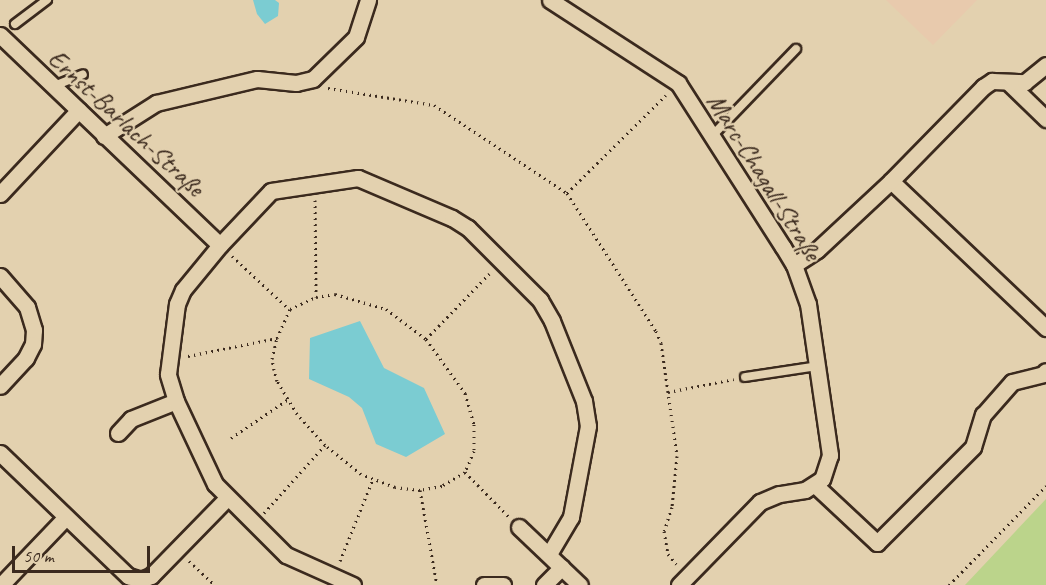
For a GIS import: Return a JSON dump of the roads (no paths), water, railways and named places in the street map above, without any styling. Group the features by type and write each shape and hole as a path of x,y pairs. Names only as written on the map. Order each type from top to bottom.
{"street":[{"path":"104,136 156,103 257,79 296,83 313,79 356,37 368,0"},
{"name":"Marc-Chagall-Straße","path":"550,0 678,83 794,266 808,304 830,455 822,479 815,485"},
{"name":"Ernst-Barlach-Straße","path":"3,45 54,86 220,245"},
{"path":"1009,83 1024,82 1046,64"},
{"path":"794,266 817,250 891,181 983,87 992,81 1001,80 1009,83 1046,119"},
{"path":"0,194 80,110"},
{"path":"353,585 286,555 228,498 207,473 176,401 168,374 177,304 183,290 220,245 271,191 358,178 452,218 468,228 540,300 552,321 587,412 588,426 571,517 549,554"},
{"path":"891,181 1046,328"},
{"path":"0,276 27,307 34,330 33,344 26,358 0,386"},
{"path":"683,581 760,502 769,497 805,490 815,485 877,543 973,447 982,416 1012,382 1043,374 1046,371"},
{"path":"118,433 131,419 176,401"},
{"path":"0,453 128,576 141,580 151,576 228,498"},
{"path":"1,585 66,517"},
{"path":"519,526 580,585"},
{"path":"544,585 562,567"},
{"path":"484,585 503,585"}],"lane":[{"path":"15,24 47,0"},
{"path":"712,136 796,50"},
{"path":"54,86 83,74"},
{"path":"745,377 818,366"}],"water":[{"path":"253,0 275,0 279,3 278,16 265,24 257,14"},
{"path":"360,321 384,368 424,388 445,434 406,457 376,444 362,408 349,397 309,379 310,338"}]}
